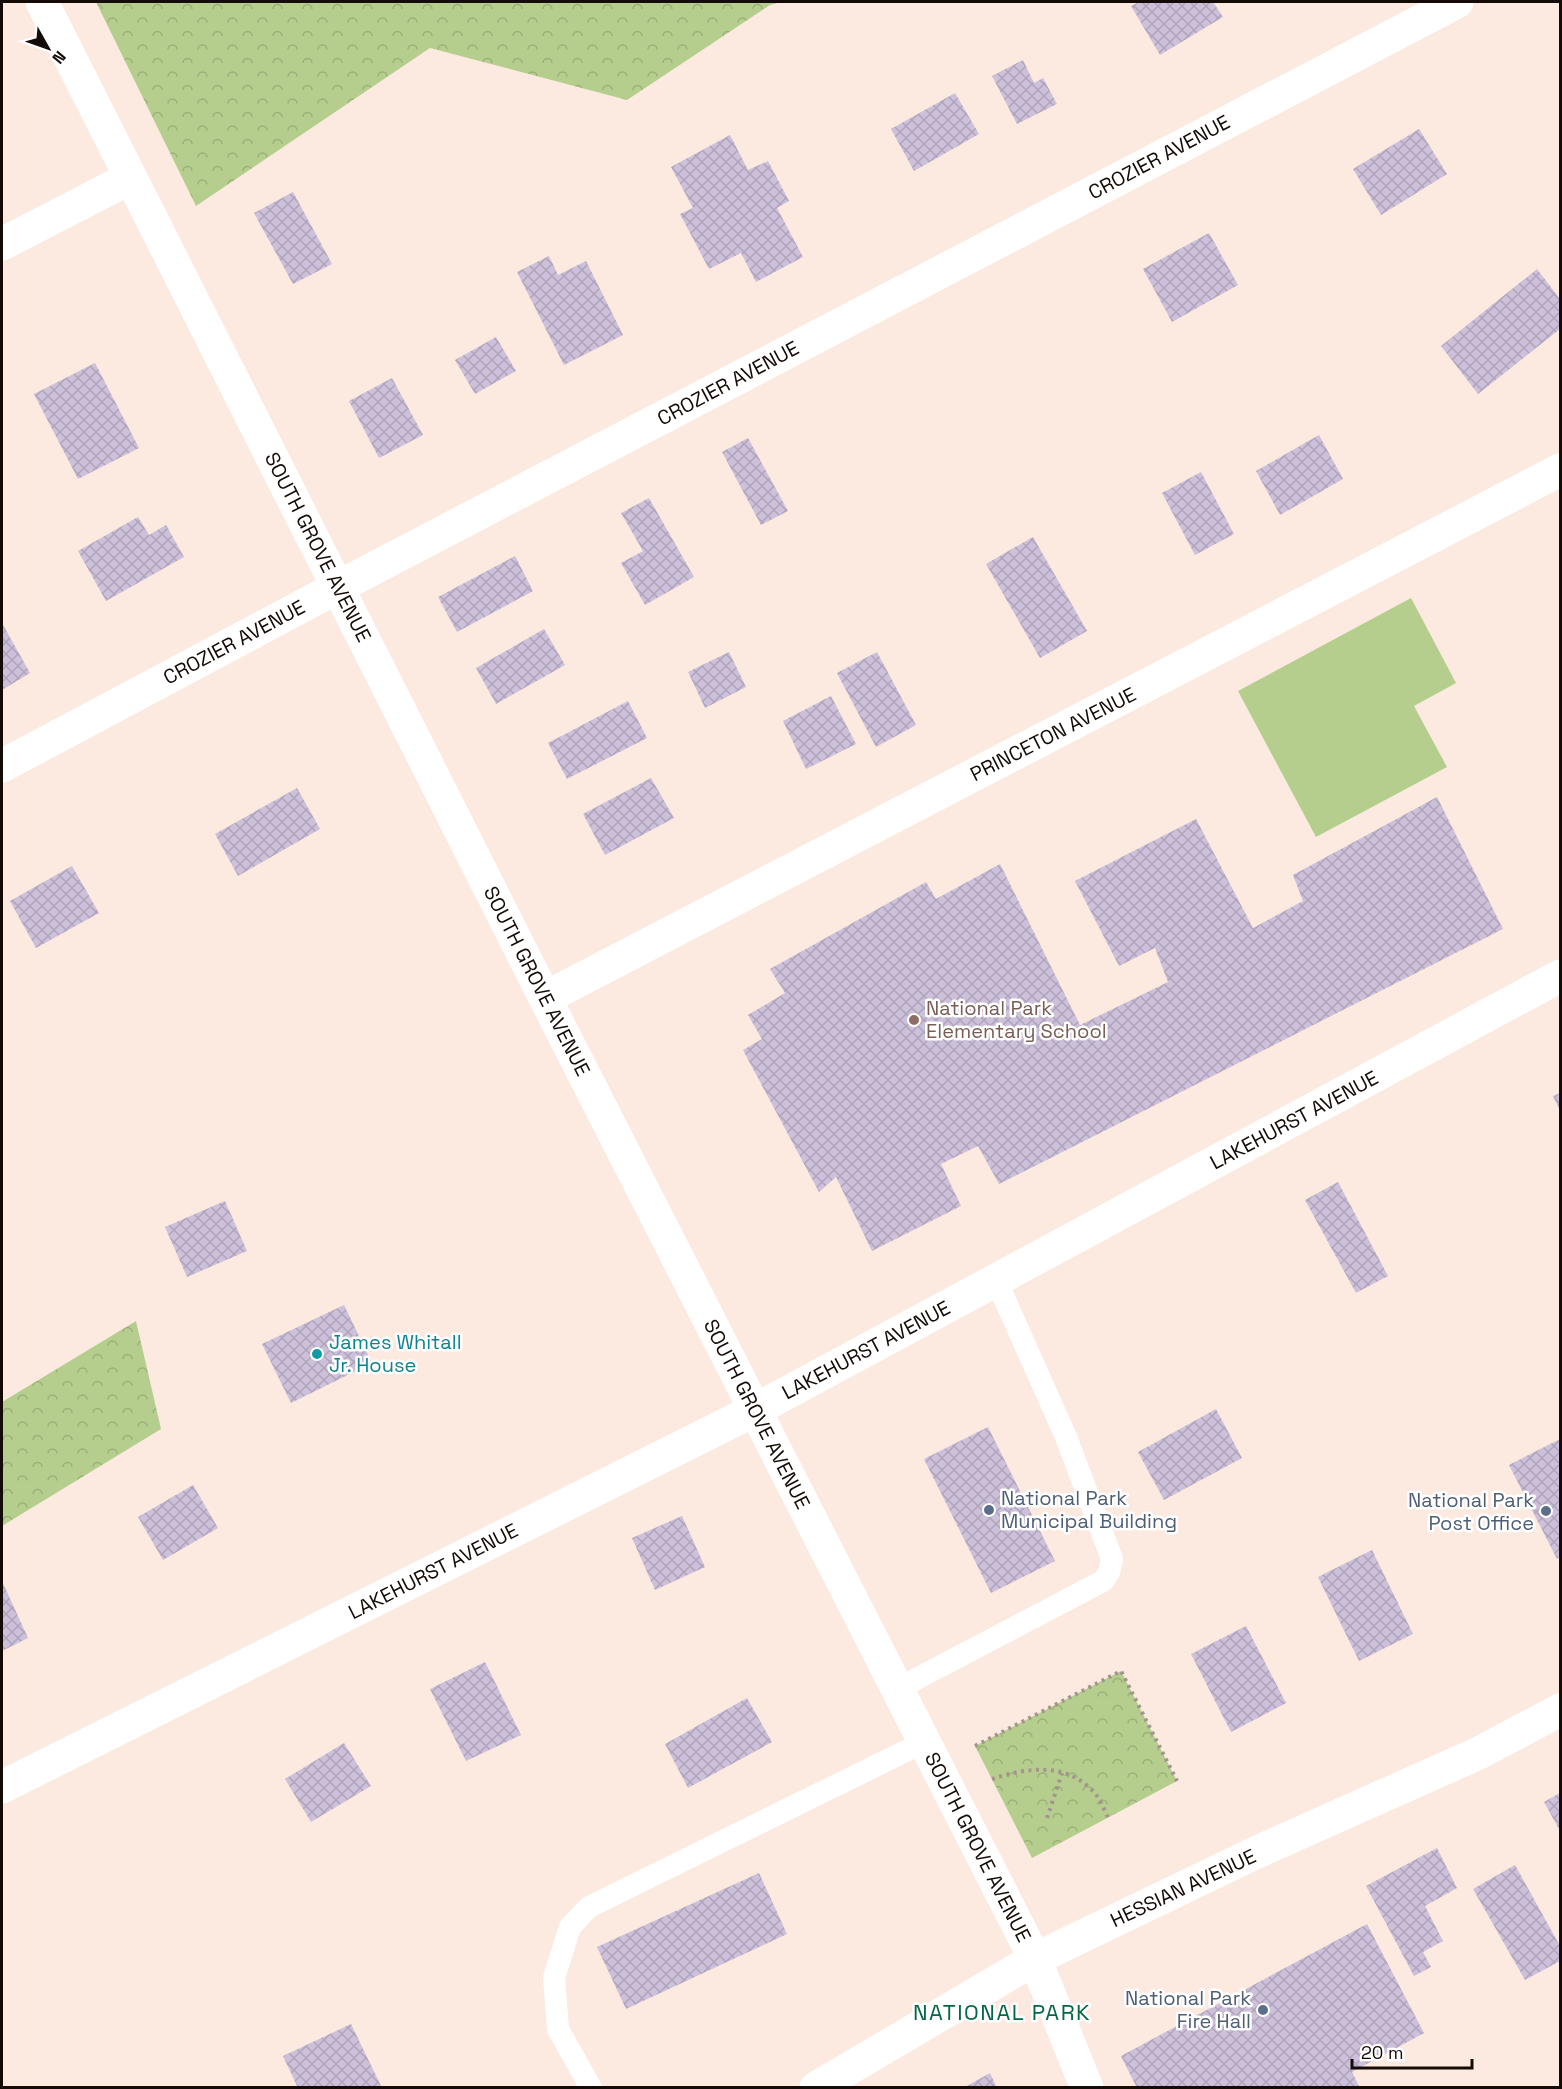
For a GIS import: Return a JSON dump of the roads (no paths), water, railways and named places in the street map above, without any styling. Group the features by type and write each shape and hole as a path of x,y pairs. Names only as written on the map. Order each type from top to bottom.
{"street":[{"name":"SOUTH GROVE AVENUE","path":"42,2 545,998 1035,1959 1087,2088"},
{"name":"CROZIER AVENUE","path":"2,766 338,586 1457,2"},
{"path":"2,244 130,178"},
{"name":"PRINCETON AVENUE","path":"545,998 1560,470"},
{"name":"LAKEHURST AVENUE","path":"2,1787 755,1410 1560,976"},
{"name":"HESSIAN AVENUE","path":"816,2088 1035,1959 1255,1853 1479,1753 1560,1710"}],"lane":[{"path":"897,1689 1103,1581 1111,1565 1112,1559 1066,1437 996,1280"},
{"path":"591,2088 558,2029 554,1978 570,1927 589,1907 924,1742"}],"place":[{"name":"National Park Elementary School","path":"914,1020"},
{"name":"James Whitall Jr. House","path":"317,1354"},
{"name":"National Park Municipal Building","path":"989,1510"},
{"name":"National Park Post Office","path":"1546,1511"},
{"name":"National Park Fire Hall","path":"1263,2010"}],"district":[{"name":"NATIONAL PARK","path":"1002,2012"}]}
